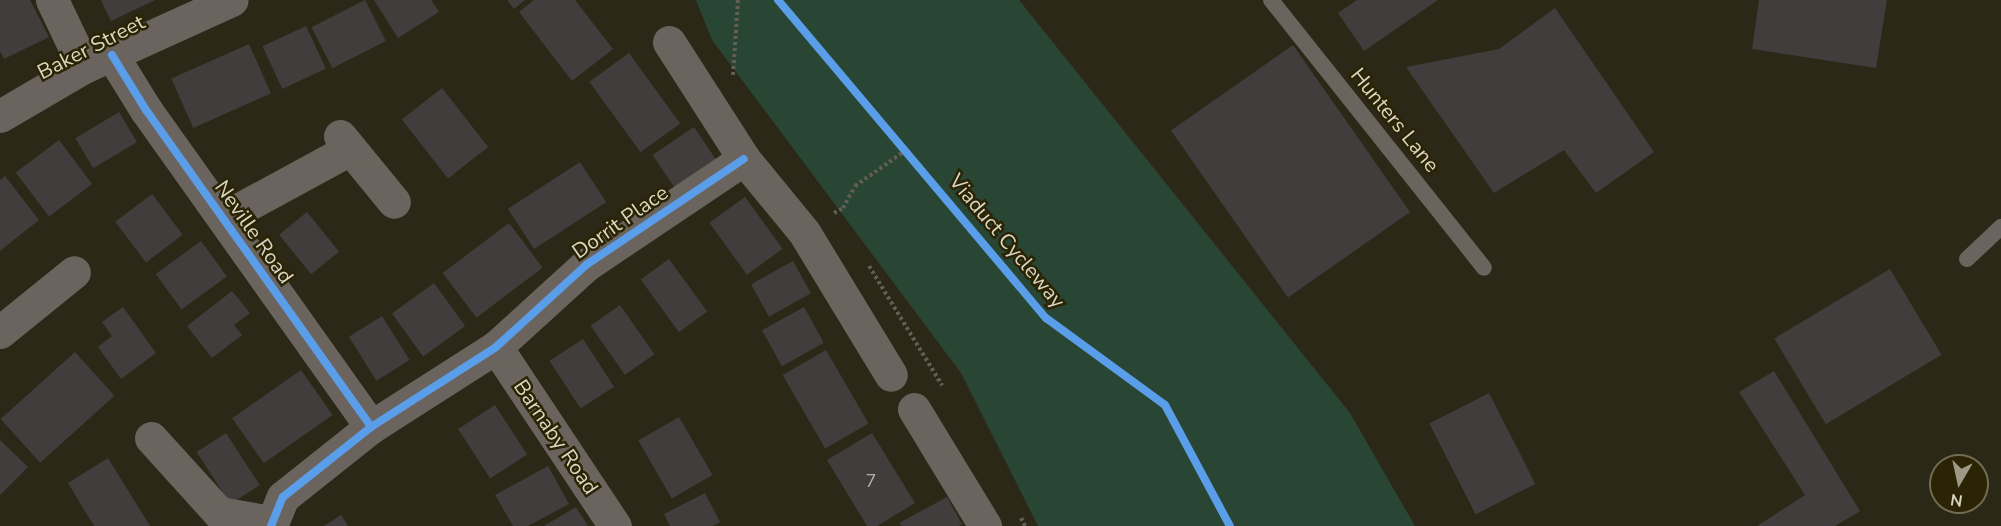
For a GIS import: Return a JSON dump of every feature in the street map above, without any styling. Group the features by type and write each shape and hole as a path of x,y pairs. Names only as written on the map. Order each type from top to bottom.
{"street":[{"name":"Neville Road","path":"52,0 98,61 146,110 371,427"},
{"name":"Baker Street","path":"0,116 98,61 232,0"},
{"path":"669,42 744,159 804,232 891,375"},
{"path":"223,218 345,142 394,202"},
{"name":"Dorrit Place","path":"271,524 283,497 371,427 496,347 586,265 744,159"},
{"path":"0,332 74,272"},
{"name":"Barnaby Road","path":"496,347 615,526"},
{"path":"915,409 985,526"},
{"path":"151,438 219,513 271,524"}],"lane":[{"name":"Hunters Lane","path":"1271,0 1484,267"},
{"path":"1967,259 2001,227"}],"path":[{"path":"732,82 738,0"},
{"path":"899,141 914,159"},
{"path":"804,232 843,208 855,186 906,150"}],"green space":[{"path":"696,0 1019,0 1350,413 1415,526 1038,526 961,373 712,40"}],"building":[{"path":"0,0 30,0 49,37 4,59 0,51"},
{"path":"101,0 155,0 111,21"},
{"path":"365,0 386,41 332,68 312,27"},
{"path":"374,0 431,0 439,12 398,38"},
{"path":"507,0 525,0 514,9"},
{"path":"534,0 575,0 613,49 572,81 519,12"},
{"path":"1357,0 1438,0 1364,51 1338,13"},
{"path":"1759,0 1887,0 1876,68 1752,49"},
{"path":"1555,8 1654,152 1596,193 1564,150 1494,193 1406,67 1499,49"},
{"path":"306,26 326,69 282,89 262,46"},
{"path":"249,44 271,93 193,128 171,79"},
{"path":"1293,45 1410,212 1288,298 1171,130"},
{"path":"629,53 680,123 640,152 589,82"},
{"path":"442,88 488,147 448,178 402,119"},
{"path":"119,112 137,142 93,168 75,138"},
{"path":"694,127 717,162 676,190 653,155"},
{"path":"59,140 92,184 49,216 16,172"},
{"path":"580,162 606,202 534,249 508,209"},
{"path":"5,176 39,220 0,251 0,180"},
{"path":"152,194 183,235 146,262 115,222"},
{"path":"745,197 783,249 747,275 709,223"},
{"path":"307,212 339,252 311,274 279,235"},
{"path":"509,223 543,268 476,318 443,273"},
{"path":"201,241 227,277 182,310 156,274"},
{"path":"669,259 707,312 679,332 641,280"},
{"path":"793,261 811,293 769,317 751,284"},
{"path":"1890,269 1942,355 1826,424 1774,339"},
{"path":"434,283 465,326 423,356 392,314"},
{"path":"232,291 250,313 234,325 242,335 212,358 187,326"},
{"path":"620,305 654,354 625,375 591,326"},
{"path":"123,307 156,353 121,379 98,347 112,336 102,322"},
{"path":"804,307 824,343 782,366 762,330"},
{"path":"382,316 410,360 376,381 349,337"},
{"path":"583,339 614,387 580,409 549,361"},
{"path":"826,350 868,424 825,449 783,375"},
{"path":"75,352 114,396 40,463 1,419"},
{"path":"301,370 333,415 264,463 232,418"},
{"path":"1774,371 1860,511 1835,526 1757,526 1805,495 1739,392"},
{"path":"1489,393 1535,484 1476,514 1429,423"},
{"path":"495,405 527,454 490,478 458,429"},
{"path":"679,417 712,475 672,499 638,440"},
{"path":"226,433 260,485 230,504 197,452"},
{"path":"872,433 915,503 877,526 867,526 827,460"},
{"path":"0,440 28,467 0,495"},
{"path":"108,458 150,526 94,526 68,483"},
{"path":"548,466 569,504 528,526 513,526 495,495"},
{"path":"705,493 720,522 713,526 670,526 664,514"},
{"path":"947,497 962,524 959,526 902,526 899,523"},
{"path":"576,507 588,526 544,526"},
{"path":"341,515 348,526 324,526"}],"cycle path":[{"name":"Viaduct Cycleway","path":"778,0 1046,318 1165,405 1230,526"},
{"path":"112,55 146,110 371,427"},
{"path":"271,526 283,497 371,427 496,347 586,265 744,159"}]}
